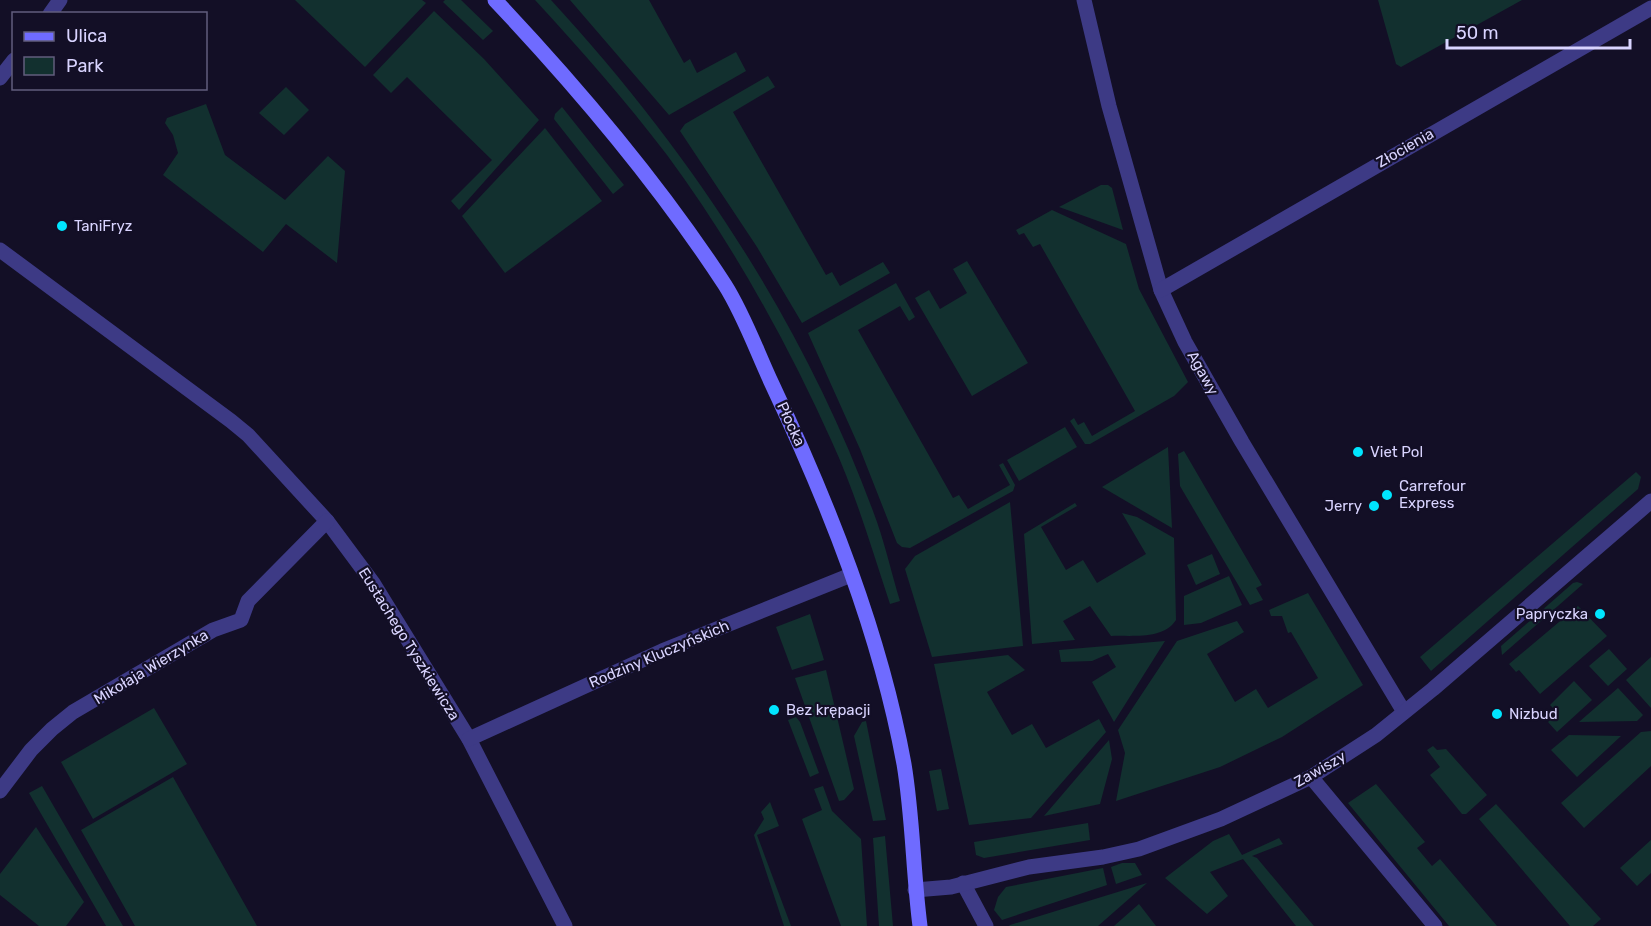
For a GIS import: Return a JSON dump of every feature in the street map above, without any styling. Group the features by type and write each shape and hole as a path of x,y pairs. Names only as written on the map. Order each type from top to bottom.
{"street":[{"name":"Płocka","path":"495,0 557,66 647,172 727,288 812,469 851,575 891,704 902,755 912,827 915,890 920,926"},
{"name":"Agawy","path":"1084,0 1108,106 1161,290 1185,342 1242,442 1404,712"},
{"name":"Złocienia","path":"1161,290 1651,8"},
{"path":"0,78 12,63"},
{"name":"Eustachego Tyszkiewicza","path":"0,250 248,435 327,521 373,583 469,738 565,926"},
{"name":"Zawiszy","path":"915,890 963,883 1029,867 1103,857 1138,849 1221,819 1311,777 1376,735 1651,501"},
{"name":"Mikołaja Wierzynka","path":"0,790 31,750 52,729 74,712 213,630 241,620 249,601 327,521"},
{"name":"Rodziny Kluczyńskich","path":"469,738 662,651 851,575"},
{"path":"1311,777 1436,926"},
{"path":"963,883 986,926"}],"green space":[{"path":"295,0 422,0 426,3 365,67"},
{"path":"461,0 493,31 483,40 443,2"},
{"path":"535,0 551,0 602,58 651,118 740,245 780,311 849,450 877,522 900,601 890,604 841,462 777,330 736,258 667,155 603,76"},
{"path":"570,0 649,0 684,63 690,59 697,73 736,52 746,71 669,115"},
{"path":"1378,0 1522,0 1401,67 1396,64"},
{"path":"434,11 484,59 539,120 459,210 451,201 492,160 407,77 391,93 373,75"},
{"path":"768,76 775,87 733,112 826,275 832,272 840,286 883,262 890,273 802,323 757,247 680,131 685,124"},
{"path":"286,87 309,110 284,135 259,113"},
{"path":"206,104 225,155 285,200 328,156 345,171 337,263 286,224 263,252 163,175 178,153 173,135 165,123 167,118"},
{"path":"562,107 624,185 613,194 554,119 555,114"},
{"path":"545,128 602,201 505,273 462,216"},
{"path":"1101,185 1108,185 1112,188 1123,230 1059,207"},
{"path":"1052,210 1126,244 1139,289 1188,382 1174,396 1090,444 1085,444 1070,421 1074,418 1078,425 1084,422 1092,436 1135,411 1040,244 1033,247 1024,233 1019,235 1016,230"},
{"path":"967,261 1028,363 972,396 915,298 929,290 940,309 967,293 953,269"},
{"path":"896,283 915,317 909,321 900,306 858,330 953,498 959,495 968,509 1010,485 999,465 1003,463 1015,485 1013,491 910,548 902,547 897,543 860,449 808,333"},
{"path":"1065,427 1077,447 1019,481 1007,460"},
{"path":"1168,447 1172,528 1102,487"},
{"path":"1184,451 1262,585 1256,588 1263,600 1250,605 1180,486 1178,454"},
{"path":"1636,472 1641,477 1638,489 1431,671 1420,657"},
{"path":"1010,502 1023,646 932,657 905,569 915,556"},
{"path":"1075,503 1077,506 1041,527 1066,570 1083,560 1097,583 1146,554 1122,513 1137,517 1174,538 1176,620 1170,626 1155,634 1111,636 1090,606 1063,621 1075,640 1032,644 1024,534"},
{"path":"1212,554 1220,574 1196,585 1187,565"},
{"path":"1229,576 1242,605 1201,623 1184,625 1184,596"},
{"path":"1573,583 1583,584 1502,655 1501,646"},
{"path":"1308,593 1363,685 1282,737 1220,767 1116,801 1125,753 1118,730 1177,641 1237,621 1244,632 1207,654 1235,702 1256,689 1268,708 1318,678 1291,632 1288,633 1282,616 1271,616 1269,610"},
{"path":"1578,606 1607,636 1540,694 1519,670 1516,672 1509,664"},
{"path":"810,614 824,660 792,670 776,627"},
{"path":"1165,641 1114,722 1092,682 1116,667 1108,654 1092,661 1061,662 1059,650"},
{"path":"1609,649 1627,669 1608,686 1589,666"},
{"path":"1008,655 1025,670 987,692 1012,735 1032,724 1046,748 1099,719 1106,732 1031,818 969,825 934,664"},
{"path":"1651,657 1651,708 1626,680"},
{"path":"826,670 854,789 844,800 839,801 795,678"},
{"path":"1574,681 1592,700 1557,732 1548,722 1558,713 1550,705"},
{"path":"1618,688 1643,715 1637,721 1579,722"},
{"path":"154,708 187,764 93,819 61,762"},
{"path":"796,717 800,722 819,773 810,777 788,720"},
{"path":"866,721 886,820 873,821 854,736 862,722"},
{"path":"1651,731 1651,766 1584,828 1561,803 1641,732"},
{"path":"1569,735 1621,736 1577,777 1551,750"},
{"path":"1109,740 1112,759 1100,804 1044,816"},
{"path":"1433,746 1437,750 1446,749 1487,795 1466,814 1462,814 1430,775 1440,767 1427,750"},
{"path":"941,769 949,809 937,811 929,771"},
{"path":"173,777 257,926 135,926 81,830"},
{"path":"1376,784 1425,842 1417,848 1432,866 1440,859 1497,926 1449,926 1348,803"},
{"path":"42,786 123,926 106,926 29,793"},
{"path":"823,786 832,811 861,839 867,926 841,926 802,819 822,810 814,789"},
{"path":"770,802 779,826 757,835 791,926 784,926 754,835 764,819 761,812"},
{"path":"1496,804 1601,919 1593,926 1570,926 1479,819"},
{"path":"1088,823 1090,840 984,858 976,855 974,842"},
{"path":"36,827 84,902 66,926 39,926 0,895 0,874"},
{"path":"1229,834 1242,855 1279,838 1283,844 1252,856 1257,858 1314,926 1296,926 1243,859 1210,872 1228,896 1207,914 1165,878 1213,841"},
{"path":"885,836 893,926 879,926 873,838"},
{"path":"1651,840 1651,873 1637,886 1620,868"},
{"path":"1122,863 1135,863 1142,875 1116,884 1111,867"},
{"path":"1103,868 1107,885 1002,920 994,910 998,897 1006,887"},
{"path":"1147,883 1098,926 1009,926 1010,925"},
{"path":"1139,904 1156,926 1114,926"}],"place":[{"name":"TaniFryz","path":"62,226"},
{"name":"Viet Pol","path":"1358,452"},
{"name":"Carrefour Express","path":"1387,495"},
{"name":"Jerry","path":"1374,506"},
{"name":"Papryczka","path":"1600,614"},
{"name":"Bez krępacji","path":"774,710"},
{"name":"Nizbud","path":"1497,714"}]}
